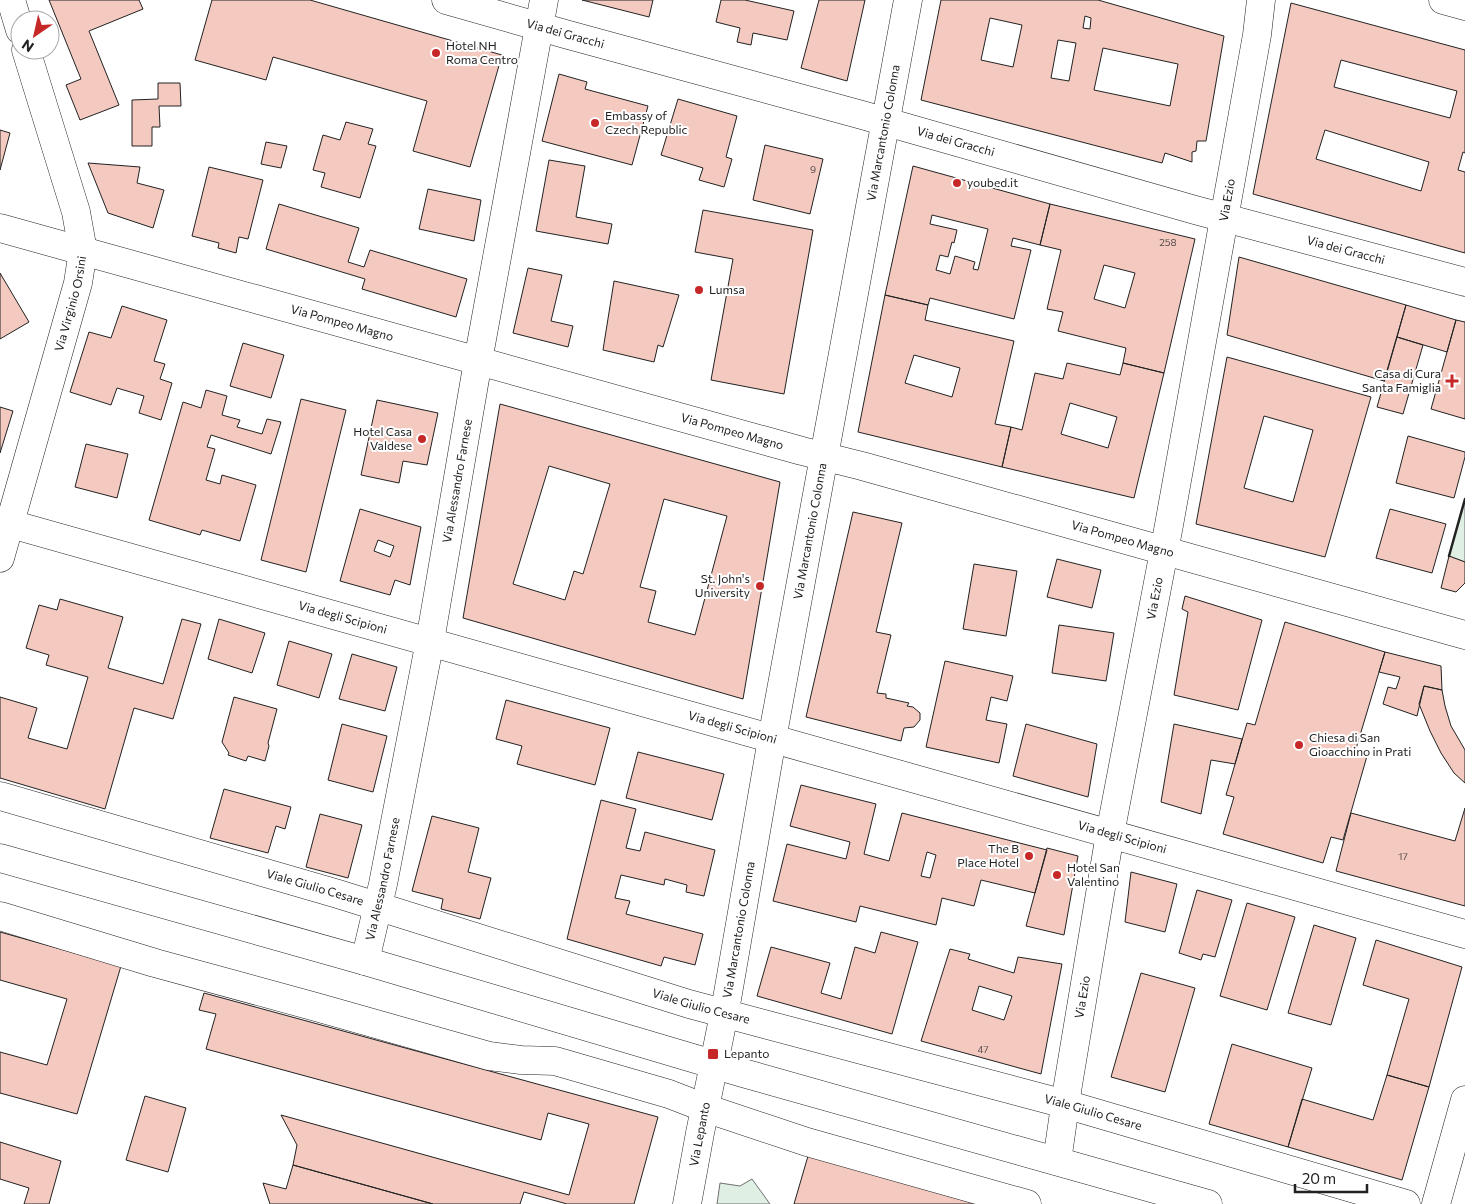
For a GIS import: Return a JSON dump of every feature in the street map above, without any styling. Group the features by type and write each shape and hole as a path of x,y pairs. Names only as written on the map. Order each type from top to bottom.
{"street":[{"name":"Via dei Gracchi","path":"446,0 886,121 1224,218 1465,282"},
{"name":"Via Alessandro Farnese","path":"365,961 378,907 430,641 478,360 544,0"},
{"name":"Via Marcantonio Colonna","path":"714,1064 908,0"},
{"name":"Via Ezio","path":"1057,1161 1110,834 1164,551 1257,35 1261,0"},
{"path":"1443,0 1465,6"},
{"name":"Via Virginio Orsini","path":"0,558 5,522 78,283 83,251 76,212 29,60"},
{"name":"Via Pompeo Magno","path":"0,228 1465,635"},
{"name":"Via degli Scipioni","path":"5,522 1465,934"},
{"name":"Viale Giulio Cesare","path":"0,796 378,907 689,1004 1065,1104 1406,1204"},
{"path":"0,858 1208,1204"},
{"path":"0,916 155,963 489,1056 521,1060 555,1061 669,1094 807,1142 1027,1204"},
{"name":"Via Lepanto","path":"687,1204 714,1064"},
{"path":"1436,1204 1465,1100"}],"green space":[{"path":"1465,499 1465,562 1449,556"},
{"path":"752,1179 770,1204 717,1204 720,1183 740,1186"}],"building":[{"path":"49,0 139,0 143,9 89,31 119,105 80,120 66,85 81,79 60,27 60,10 53,10"},
{"path":"212,0 310,0 502,55 470,167 413,151 427,101 273,57 266,80 195,60"},
{"path":"582,0 653,0 649,17"},
{"path":"721,0 745,0 794,11 787,40 753,33 751,45 737,42 740,28 716,22"},
{"path":"819,0 865,0 847,81 801,68"},
{"path":"941,0 1098,0 1224,36 1206,141 1197,141 1196,151 1192,152 1192,162 1165,153 1162,163 921,100","holes":["1085,16 1091,18 1090,29 1083,28","990,18 1022,25 1013,67 981,60","1058,40 1076,43 1069,81 1051,78","1103,48 1178,64 1170,106 1094,90"]},
{"path":"1291,3 1465,50 1465,153 1463,152 1458,170 1465,172 1465,253 1253,194","holes":["1341,60 1457,91 1450,118 1334,87","1325,130 1429,162 1421,191 1316,159"]},
{"name":"Embassy of Czech Republic","path":"559,74 587,82 585,89 648,106 632,165 542,141"},
{"path":"158,83 180,83 181,106 159,106 160,127 152,127 152,146 132,146 132,100 158,99"},
{"path":"678,99 737,116 726,157 732,159 724,187 699,180 703,168 661,155"},
{"path":"346,122 373,129 368,144 376,146 360,198 321,187 325,173 313,170 323,135 340,140"},
{"path":"0,130 10,133 0,170"},
{"path":"266,142 287,146 281,168 261,164"},
{"path":"765,145 823,159 810,214 753,200"},
{"path":"549,160 585,166 576,217 612,224 608,244 536,231"},
{"path":"88,163 140,167 137,183 164,190 153,228 108,213"},
{"path":"913,166 1050,204 1040,245 1013,238 1011,246 1031,250 1014,319 930,298 928,305 885,295","holes":["932,215 988,229 978,270 973,269 975,262 955,256 950,274 936,270 940,255 948,257 957,230 930,224"]},
{"path":"209,167 263,180 248,239 239,237 236,253 218,248 219,243 192,236"},
{"path":"428,189 481,200 474,241 419,229"},
{"path":"279,204 359,228 348,262 364,267 370,250 467,279 456,317 362,289 365,279 266,249"},
{"path":"1050,204 1195,239 1164,373 1123,363 1126,348 1058,331 1063,312 1047,309 1061,250 1040,245","holes":["1104,265 1135,273 1125,308 1094,299"]},
{"path":"703,210 813,230 784,394 711,380 733,259 695,252"},
{"path":"1239,257 1406,305 1384,381 1227,335"},
{"path":"528,268 562,275 551,321 573,326 568,347 513,333"},
{"path":"0,273 29,322 0,339"},
{"path":"614,281 679,295 663,347 658,345 654,362 603,350"},
{"path":"885,295 928,305 925,320 1014,341 995,424 1011,427 1002,467 858,432","holes":["914,355 960,368 952,397 905,383"]},
{"path":"1406,305 1456,320 1447,352 1397,337"},
{"path":"122,306 167,320 154,361 165,364 160,379 172,383 161,420 139,413 144,396 117,388 111,405 70,392 89,332 111,338"},
{"name":"Casa di Cura Santa Famiglia","path":"1456,320 1465,322 1465,419 1431,409"},
{"path":"1397,337 1423,345 1403,414 1377,407"},
{"path":"243,343 284,355 271,398 230,386"},
{"path":"1227,357 1371,397 1325,557 1196,524","holes":["1264,416 1313,430 1293,502 1244,488"]},
{"path":"1067,363 1120,375 1123,363 1164,373 1134,498 1002,467 1011,427 1022,430 1035,373 1063,379","holes":["1070,403 1117,417 1108,448 1061,434"]},
{"path":"206,390 227,396 222,415 240,420 237,427 262,434 267,419 281,422 271,454 211,435 207,447 215,449 206,480 220,484 222,475 256,485 240,541 202,530 200,535 149,520 183,402 201,408"},
{"path":"301,399 346,410 306,572 261,560"},
{"path":"377,400 438,413 427,465 403,461 399,483 361,475"},
{"path":"500,404 780,482 743,699 463,618","holes":["549,466 610,484 583,574 574,571 565,600 513,584","664,499 727,516 695,635 648,622 656,591 640,587"]},
{"path":"0,407 13,411 0,453"},
{"path":"1408,436 1465,452 1454,498 1396,483"},
{"path":"86,444 128,454 117,498 75,487"},
{"path":"360,509 421,527 410,585 395,580 390,595 340,581","holes":["378,540 394,546 390,557 374,551"]},
{"path":"1390,509 1446,524 1432,573 1376,558"},
{"path":"853,512 902,523 876,632 891,635 877,693 886,694 886,698 909,703 907,706 913,707 920,713 920,720 914,727 904,728 901,741 806,717"},
{"path":"1449,556 1465,562 1465,583 1456,592 1441,588"},
{"path":"1057,559 1101,570 1092,608 1047,597"},
{"path":"974,564 1017,571 1006,636 963,629"},
{"path":"1185,596 1262,620 1238,710 1174,695 1188,612 1182,609"},
{"path":"60,599 123,617 108,668 163,684 182,619 201,624 173,719 134,708 105,809 0,778 0,697 37,708 28,738 67,749 88,677 46,665 49,655 26,648 39,605 57,610"},
{"path":"219,619 265,633 252,673 208,659"},
{"name":"Chiesa di San Gioacchino in Prati","path":"1285,622 1385,652 1355,752 1367,756 1343,840 1331,837 1323,863 1223,834 1234,797 1226,795 1247,723 1255,725"},
{"path":"1059,625 1114,633 1106,681 1052,673"},
{"path":"289,641 332,654 319,698 277,685"},
{"path":"1385,652 1441,666 1442,690 1424,686 1417,716 1383,704 1388,687 1396,689 1400,677 1379,672"},
{"path":"352,654 397,667 385,711 339,699"},
{"path":"945,661 1013,676 1007,701 991,697 986,720 1007,724 999,763 926,747"},
{"path":"1424,686 1442,690 1451,726 1465,750 1465,783 1454,773 1430,731 1419,704"},
{"path":"234,697 277,709 265,761 248,756 246,761 228,755 229,753 222,742"},
{"path":"506,700 610,728 595,785 517,764 522,746 496,739"},
{"path":"342,724 387,736 373,792 328,780"},
{"path":"1026,724 1097,744 1088,797 1013,776"},
{"path":"1174,724 1242,739 1235,764 1211,760 1201,814 1161,802"},
{"path":"638,752 724,774 712,820 626,798"},
{"path":"801,785 876,804 864,854 889,861 902,813 1047,850 1035,893 981,880 974,906 942,898 936,925 860,906 856,922 773,901 787,844 846,859 850,842 790,826","holes":["927,852 936,855 930,878 921,876"]},
{"path":"224,789 291,807 285,829 276,826 268,853 210,838"},
{"path":"601,800 636,809 626,848 640,851 645,832 715,850 704,896 686,892 687,885 665,879 664,885 621,875 615,898 630,901 626,914 703,934 695,965 664,957 661,966 567,939"},
{"path":"1465,808 1465,906 1336,871 1351,813 1455,841"},
{"path":"320,814 362,825 348,878 306,867"},
{"path":"432,816 479,828 468,872 491,878 480,919 441,909 443,899 412,891"},
{"name":"Hotel San Valentino","path":"1047,848 1078,856 1064,935 1026,926"},
{"path":"1131,872 1177,884 1165,932 1125,922"},
{"path":"1197,890 1232,900 1215,957 1203,954 1201,960 1179,953"},
{"path":"1247,903 1295,917 1267,1010 1220,996"},
{"path":"1314,925 1356,938 1331,1025 1288,1013"},
{"path":"0,932 121,966 77,1114 0,1093 0,1052 47,1065 67,999 0,980"},
{"path":"881,932 918,942 892,1034 757,996 771,947 830,963 821,993 841,999 855,947 875,953"},
{"path":"1376,940 1462,967 1429,1087 1387,1075 1409,999 1363,985"},
{"path":"950,949 970,954 968,959 1014,973 1018,957 1062,964 1041,1074 921,1041","holes":["979,986 1012,996 1004,1020 972,1010"]},
{"path":"1141,973 1195,988 1165,1092 1111,1077"},
{"path":"204,993 658,1117 634,1204 567,1204 524,1192 520,1204 433,1204 293,1165 297,1145 281,1115 569,1195 589,1124 548,1113 541,1140 206,1049 216,1014 199,1010"},
{"path":"1232,1044 1312,1068 1288,1147 1209,1124"},
{"path":"1387,1075 1429,1087 1402,1180 1288,1147 1302,1099 1373,1120"},
{"path":"145,1096 186,1108 168,1172 126,1160"},
{"path":"0,1142 61,1161 49,1204 24,1204 29,1188 0,1179"},
{"path":"808,1156 977,1204 794,1204"},
{"path":"293,1165 433,1204 270,1204 263,1183 286,1189"}],"wall":[{"path":"1449,556 1465,499"}],"place":[{"name":"Hotel NH Roma Centro","path":"436,53"},
{"name":"Embassy of Czech Republic","path":"595,123"},
{"name":"youbed.it","path":"957,183"},
{"name":"Lumsa","path":"699,290"},
{"name":"Casa di Cura Santa Famiglia","path":"1452,381"},
{"name":"Hotel Casa Valdese","path":"422,439"},
{"name":"St. John's University","path":"760,586"},
{"name":"Chiesa di San Gioacchino in Prati","path":"1299,745"},
{"name":"The B Place Hotel","path":"1029,856"},
{"name":"Hotel San Valentino","path":"1057,875"},
{"name":"Lepanto","path":"713,1054"}]}
